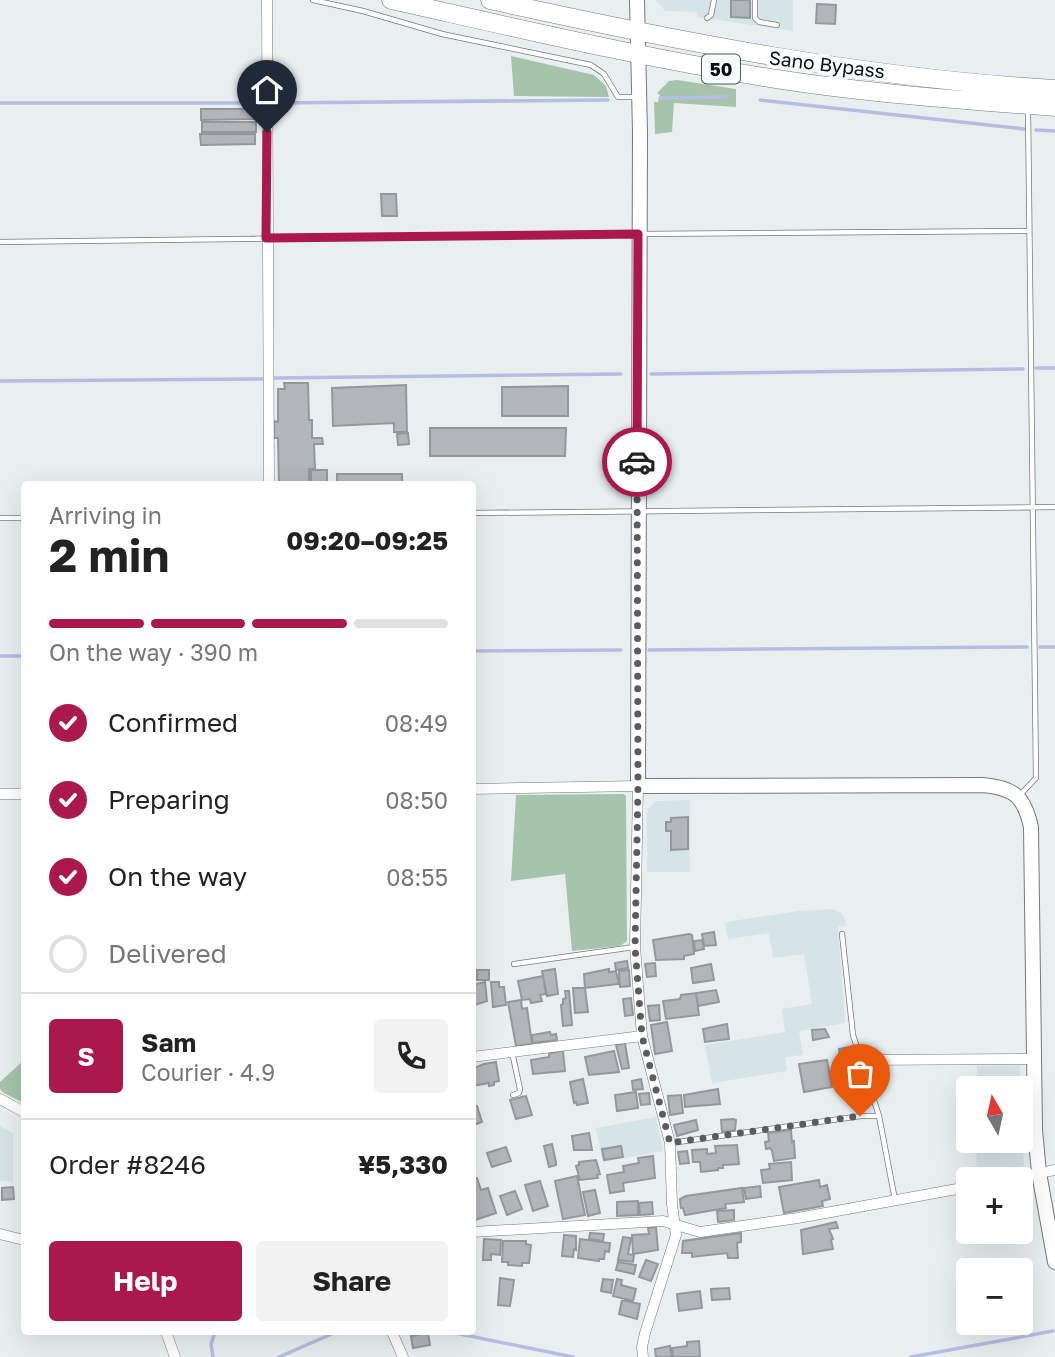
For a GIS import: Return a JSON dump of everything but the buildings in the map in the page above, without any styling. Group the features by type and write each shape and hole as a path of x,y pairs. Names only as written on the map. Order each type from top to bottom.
{"highway":[{"name":"Sano Bypass","path":"391,0 638,53 804,83 1055,107"},
{"name":"Sano Bypass","path":"490,0 667,38 762,54 906,75 1055,89"}],"street":[{"path":"267,0 269,481"},
{"path":"638,0 638,786 635,947 642,1036 670,1143 672,1205 676,1224 674,1244 642,1347 643,1357"},
{"path":"476,789 983,785 1003,786 1019,796 1028,812 1031,827 1035,1130 1039,1173 1055,1262"},
{"path":"0,794 21,794"},
{"path":"476,1056 642,1036"},
{"path":"861,1060 1033,1059"},
{"path":"0,1100 21,1110"},
{"path":"1033,1174 1055,1170"},
{"path":"476,1233 654,1221 676,1224 700,1232 798,1219 956,1189"},
{"path":"0,1234 21,1239"},
{"path":"167,1335 175,1357"},
{"path":"393,1335 403,1357"}],"lane":[{"path":"313,0 363,11 442,34 591,65 604,74 618,97 639,97"},
{"path":"707,18 711,15 714,0"},
{"path":"755,0 755,18 759,22 777,25"},
{"path":"1019,796 1036,778 1028,105"},
{"path":"0,242 1029,232"},
{"path":"476,513 1055,507"},
{"path":"0,518 21,518"},
{"path":"842,934 853,1035 879,1116 895,1201"},
{"path":"514,964 635,947"},
{"path":"512,1052 520,1089 519,1093 513,1095"},
{"path":"670,1143 860,1116 879,1116"}],"shaded area":[{"path":"656,0 793,0 793,31 697,17 697,12 665,11"},
{"path":"690,800 690,872 647,872 647,810 656,801"},
{"path":"833,909 842,913 847,925 838,927 845,1023 799,1031 803,1055 785,1057 787,1071 712,1083 705,1045 785,1032 782,1009 812,1004 804,954 773,958 769,933 728,939 725,922"},
{"path":"1020,1065 1020,1076 977,1076 977,1066"},
{"path":"656,1117 663,1151 603,1162 596,1128"},
{"path":"0,1126 13,1133 13,1182 0,1181"},
{"path":"977,1153 1023,1153 1024,1167 976,1167"}],"green space":[{"path":"511,56 594,75 606,86 609,97 514,96"},
{"path":"669,81 736,89 736,107 674,103 672,132 655,134 654,102 658,102 660,95 657,93"},
{"path":"516,795 626,796 627,941 620,946 572,951 565,874 511,881"},
{"path":"21,1063 21,1102 4,1093 0,1089 0,1082"}],"waterway":[{"path":"660,98 727,97"},
{"path":"272,103 608,100"},
{"path":"760,100 1024,129"},
{"path":"0,103 260,103"},
{"path":"1036,130 1055,131"},
{"path":"1036,368 1055,368"},
{"path":"651,374 1023,369"},
{"path":"273,378 621,374"},
{"path":"0,381 263,379"},
{"path":"649,650 1027,647"},
{"path":"1040,647 1055,647"},
{"path":"476,651 621,650"},
{"path":"0,656 21,656"},
{"path":"911,1357 1053,1331"},
{"path":"213,1357 211,1344 214,1335"},
{"path":"279,1357 329,1335"},
{"path":"465,1335 573,1357"}],"way so far":[{"path":"637,462 638,786 635,947 642,1036 670,1143 860,1116"}],"route":[{"path":"267,132 266,238 638,234 637,462"}]}
